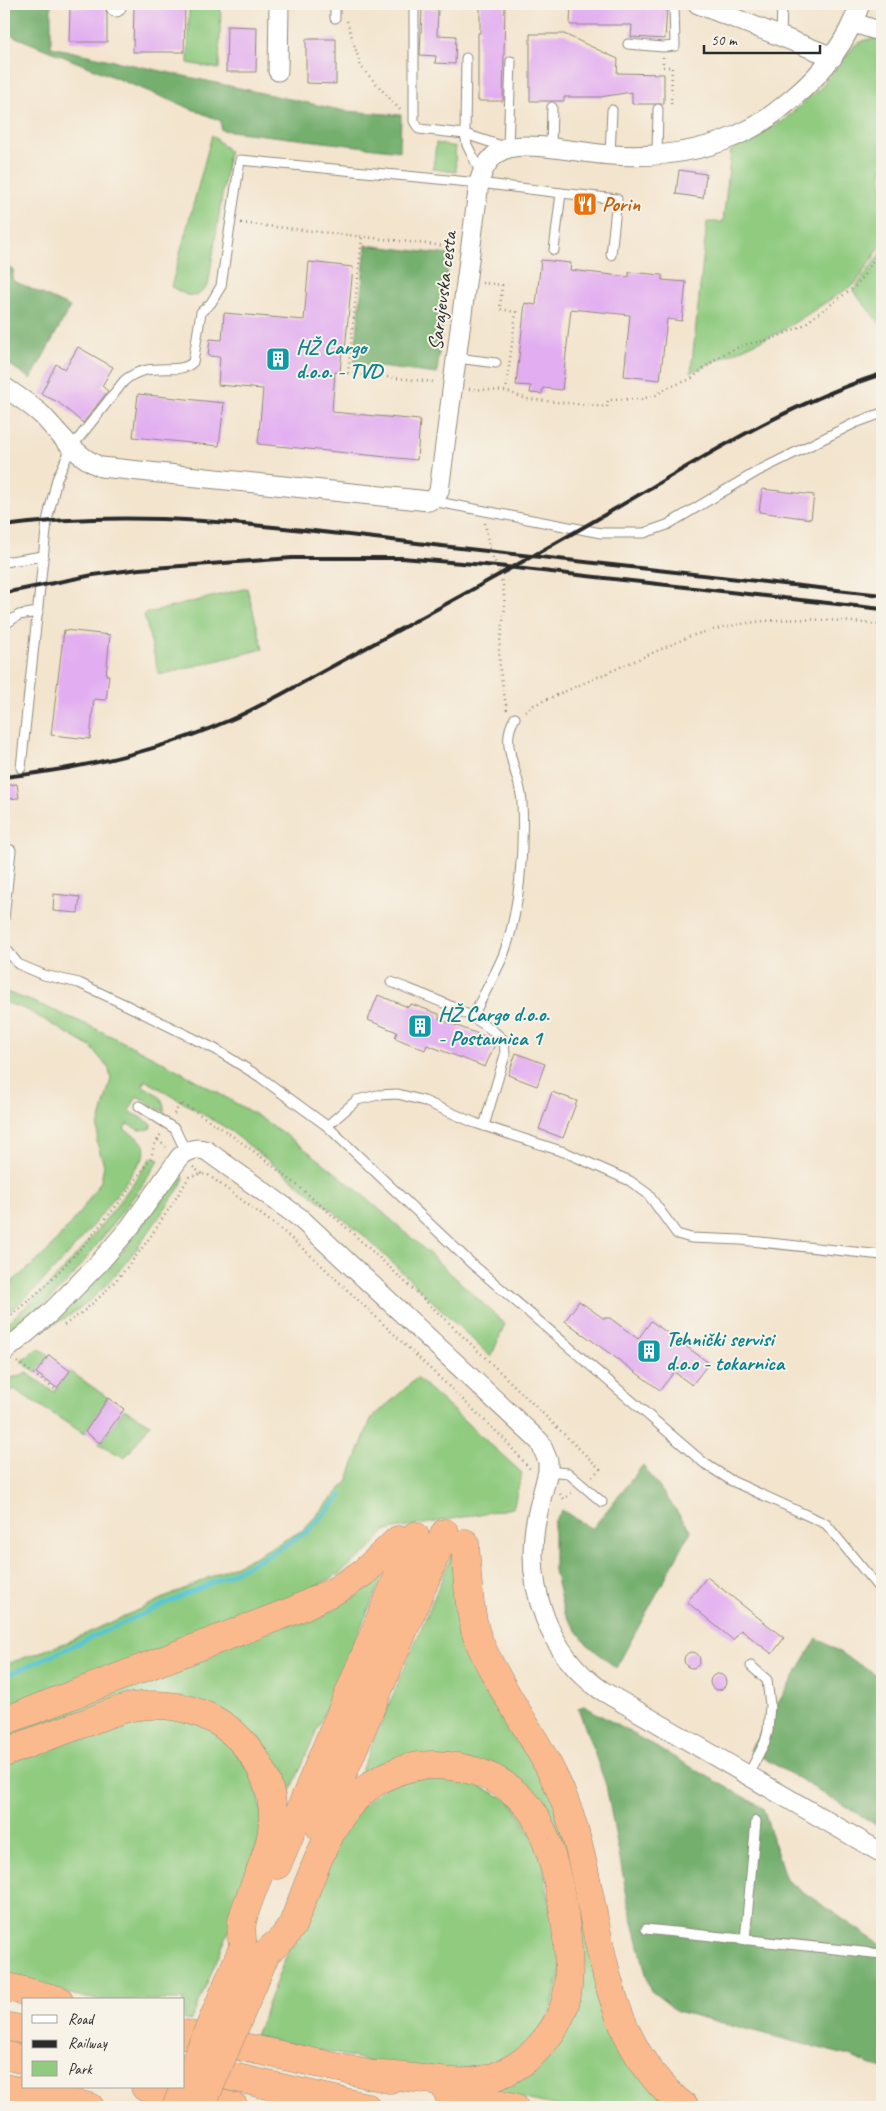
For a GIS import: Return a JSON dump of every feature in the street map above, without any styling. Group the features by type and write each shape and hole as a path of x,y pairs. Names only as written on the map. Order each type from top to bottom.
{"highway":[{"path":"4,1721 295,1610 345,1585 407,1538 254,1950 201,2107"},
{"path":"176,2107 455,1538 475,1631 489,1662 561,1790 577,1838 609,1985 624,2026 640,2056 656,2079 685,2107"},
{"path":"4,1753 130,1707 145,1705 175,1706 193,1710 224,1725 238,1738 260,1767 270,1790 272,1804 273,1820 269,1848 242,1918 254,1950"},
{"path":"254,1950 283,1938 292,1926 328,1840 340,1819 349,1805 375,1782 399,1770 414,1766 454,1765 481,1772 509,1789 528,1807 543,1831 551,1855 565,1925 570,1969 566,2001 552,2030 538,2049 515,2067 483,2081 456,2083 391,2074 372,2075"},
{"path":"4,1986 51,1998"},
{"path":"4,1994 22,1999"},
{"path":"4,2026 22,2030"},
{"path":"185,2034 514,2107"},
{"path":"4,2055 22,2060"},
{"path":"185,2066 366,2107"},
{"path":"4,2088 90,2107"},
{"path":"150,2088 234,2107"}],"street":[{"path":"278,71 279,4"},
{"path":"698,4 833,57"},
{"path":"480,178 489,161 499,152 508,148 520,146 610,156 657,156 695,150 727,140 752,129 804,88 833,57 854,22 860,4"},
{"path":"854,22 882,32"},
{"name":"Sarajevska cesta","path":"429,501 436,497 439,491 480,178"},
{"path":"4,387 41,414 72,448 87,461 101,467 429,501"},
{"path":"9,1356 100,1263 130,1227 174,1163 182,1155 200,1149 207,1152 300,1218 540,1442 545,1452 548,1471 535,1527 533,1565 539,1602 554,1638 586,1680 882,1853"}],"lane":[{"path":"628,44 663,47 675,46 674,4"},
{"path":"781,36 782,4"},
{"path":"414,8 413,113 414,121 419,129 465,134 508,148 511,61"},
{"path":"466,58 465,134 467,145 480,178"},
{"path":"551,149 552,107"},
{"path":"657,156 658,109"},
{"path":"610,156 612,110"},
{"path":"21,768 47,521 57,479 72,448 124,381 132,374 150,368 188,367 192,362 201,312 211,303 221,286 240,160 480,178 561,193 618,199 611,255"},
{"path":"554,250 561,193"},
{"path":"457,358 496,363"},
{"path":"429,501 601,533 644,533 667,525 758,471 855,423 882,413"},
{"path":"4,562 44,556"},
{"path":"4,625 19,615 38,612"},
{"path":"472,1018 503,956 515,913 522,840 522,800 508,745 508,728 513,721"},
{"path":"4,919 11,850"},
{"path":"4,946 18,964 44,976 79,983 215,1050 260,1077 327,1126 471,1263 704,1462 732,1481 826,1524 882,1592"},
{"path":"391,982 457,1009 492,1029 504,1040 505,1055 484,1126"},
{"path":"327,1126 357,1100 378,1095 398,1094 424,1101 484,1126 568,1153 630,1181 648,1194 678,1234 691,1238 741,1240 882,1255"},
{"path":"139,1106 175,1129 182,1155"},
{"path":"548,1471 568,1473 602,1502"},
{"path":"748,1775 765,1742 770,1705 766,1680 750,1666"},
{"path":"745,1940 756,1821"},
{"path":"646,1929 882,1954"}],"path":[{"path":"335,11 348,22 361,68 400,112 413,113"},
{"path":"658,109 670,109 672,67 663,67 663,47"},
{"path":"231,222 458,248"},
{"path":"362,238 348,373 444,383"},
{"path":"465,388 506,392 527,399 607,406 608,400 640,399 656,395 667,388 690,379 718,358 743,345 772,338 802,326 857,285 882,247"},
{"path":"474,282 502,285 500,309 516,312 506,392"},
{"path":"482,511 490,551 503,585 505,608 499,656 503,687 513,721 534,705 690,636 714,629 747,622 790,619 828,619 882,624"},
{"path":"175,1112 180,1103 228,1132 291,1180 348,1228 600,1469 592,1477"},
{"path":"4,1322 43,1288 84,1245 122,1199 152,1158 154,1146 162,1133"},
{"path":"158,1140 182,1155 202,1174 216,1181 278,1227 317,1261 503,1438 532,1471 531,1478"},
{"path":"59,1328 98,1299 121,1274 166,1214 189,1177 202,1174"},
{"path":"9,1356 56,1390"},
{"path":"559,1502 574,1491"},
{"path":"558,1492 564,1499"}],"green space":[{"path":"8,4 51,4 51,47 345,111 401,115 400,151 221,130 221,121 8,34"},
{"path":"189,4 221,4 219,69 188,63"},
{"path":"874,38 882,39 882,244 856,283 780,332 691,372 707,222 723,222 731,151 785,119 820,88 855,45"},
{"path":"212,135 229,151 208,286 197,296 187,295 171,287"},
{"path":"436,143 455,147 456,172 433,169"},
{"path":"366,245 449,255 437,374 354,364"},
{"path":"882,251 882,326 853,291"},
{"path":"4,265 14,270 12,280 70,307 31,379 4,361"},
{"path":"247,588 263,649 159,675 144,614"},
{"path":"4,991 82,1022 157,1059 248,1110 326,1165 387,1216 505,1324 491,1357 362,1234 228,1129 145,1080 143,1086 161,1099 164,1112 137,1096 129,1111 152,1124 150,1129 139,1130 127,1124 124,1129 140,1140 144,1146 144,1156 113,1200 80,1241 44,1280 4,1316 4,1289 47,1252 79,1214 101,1181 104,1165 97,1143 98,1127 111,1079 109,1069 91,1047 27,1010 4,1002"},
{"path":"153,1157 159,1160 141,1187 73,1276 42,1308 4,1340 4,1325 46,1288 83,1248"},
{"path":"179,1173 184,1178 180,1187 123,1266 89,1301 71,1315 50,1326 49,1324 122,1252 164,1197"},
{"path":"39,1348 49,1355 36,1373 21,1361"},
{"path":"70,1371 108,1398 84,1434 14,1389 4,1399 4,1373 12,1378 27,1373 54,1392"},
{"path":"417,1378 522,1473 513,1508 385,1531 369,1550 339,1574 285,1603 4,1708 4,1665 68,1642 256,1556 303,1530 347,1482 371,1419"},
{"path":"124,1409 150,1424 125,1458 99,1444"},
{"path":"643,1465 691,1531 616,1668 587,1644 564,1613 554,1570 554,1522 562,1510 592,1529"},
{"path":"457,1543 459,1588 553,1793 602,1988 675,2107 561,2107 485,2090 547,2050 566,1886 489,1766 357,1780"},
{"path":"389,1562 283,1809 281,1802 185,1699 4,1745 4,1730"},
{"path":"817,1638 882,1679 882,1828 750,1750"},
{"path":"584,1706 763,1808 786,1880 882,1946 882,2069 849,2056 677,2011 650,1990 628,1902 606,1785 578,1708"},
{"path":"159,1713 214,1728 255,1775 264,1826 244,1895 191,2021 185,2020 185,1998 87,1998 4,1979 4,1764 123,1718"},
{"path":"454,1773 510,1801 541,1852 561,1967 546,2025 496,2068 428,2074 255,2036 291,1943 346,1821 388,1783"}],"building":[{"path":"134,4 185,4 184,52 133,52"},
{"path":"480,4 505,4 503,101 478,101"},
{"path":"571,4 621,4 667,7 665,39 631,37 632,25 570,25"},
{"path":"70,7 105,7 107,13 107,42 69,42"},
{"path":"422,9 438,9 437,35 456,36 455,64 435,63 436,56 420,55"},
{"path":"227,26 257,27 256,72 226,72"},
{"path":"530,34 564,34 618,59 617,73 664,74 664,104 632,104 632,92 600,97 564,97 564,101 530,101"},
{"path":"306,39 336,39 336,84 306,83"},
{"path":"679,170 706,174 703,198 676,194"},
{"path":"541,260 571,263 570,270 629,277 629,272 662,275 662,280 686,282 682,321 667,319 660,380 624,376 630,315 571,309 562,390 543,388 542,394 530,393 531,386 516,385 525,303 536,305"},
{"name":"HŽ Cargo d.o.o. - TVD","path":"309,262 353,267 345,350 342,350 340,372 335,372 332,412 420,420 417,460 258,444 263,389 218,385 220,357 208,356 210,339 222,340 224,313 304,320"},
{"path":"78,347 113,367 102,386 108,391 83,423 58,402 41,394 56,364 65,369"},
{"path":"138,394 224,403 219,446 133,437"},
{"path":"762,489 814,495 811,519 759,512"},
{"path":"64,630 110,635 106,675 109,675 106,700 94,699 90,739 51,735"},
{"path":"17,784 19,798 4,799 4,785"},
{"path":"54,894 80,897 78,913 53,911"},
{"name":"HŽ Cargo d.o.o. - Postavnica 1","path":"378,995 408,1007 411,1004 439,1014 439,1019 494,1040 496,1042 485,1067 427,1045 425,1050 395,1038 397,1032 368,1020"},
{"path":"516,1053 545,1064 537,1086 508,1075"},
{"path":"552,1092 577,1101 563,1138 539,1129"},
{"name":"Tehnički servisi d.o.o - tokarnica","path":"579,1301 603,1318 610,1318 638,1339 651,1321 709,1363 692,1385 674,1372 660,1390 565,1321"},
{"path":"49,1355 70,1371 57,1388 36,1373"},
{"path":"108,1398 124,1409 100,1443 85,1432"},
{"path":"707,1577 784,1638 772,1654 741,1630 733,1640 687,1602"},
{"path":"692,1652 698,1654 700,1660 698,1666 692,1668 686,1666 684,1660 686,1654"},
{"path":"718,1674 724,1676 726,1682 724,1688 718,1690 712,1688 710,1682 712,1676"}],"waterway":[{"path":"4,1677 222,1578 274,1552 308,1531 342,1495"}],"railway":[{"path":"4,777 91,764 148,750 237,717 572,534 744,434 846,386 882,374"},
{"path":"4,526 111,519 165,519 218,522 326,532 882,595"},
{"path":"4,593 93,575 139,569 292,558 402,558 497,566 882,609"}],"place":[{"name":"Porin","path":"585,204"},
{"name":"HŽ Cargo d.o.o. - TVD","path":"278,359"},
{"name":"HŽ Cargo d.o.o. - Postavnica 1","path":"420,1026"},
{"name":"Tehnički servisi d.o.o - tokarnica","path":"649,1351"}]}
